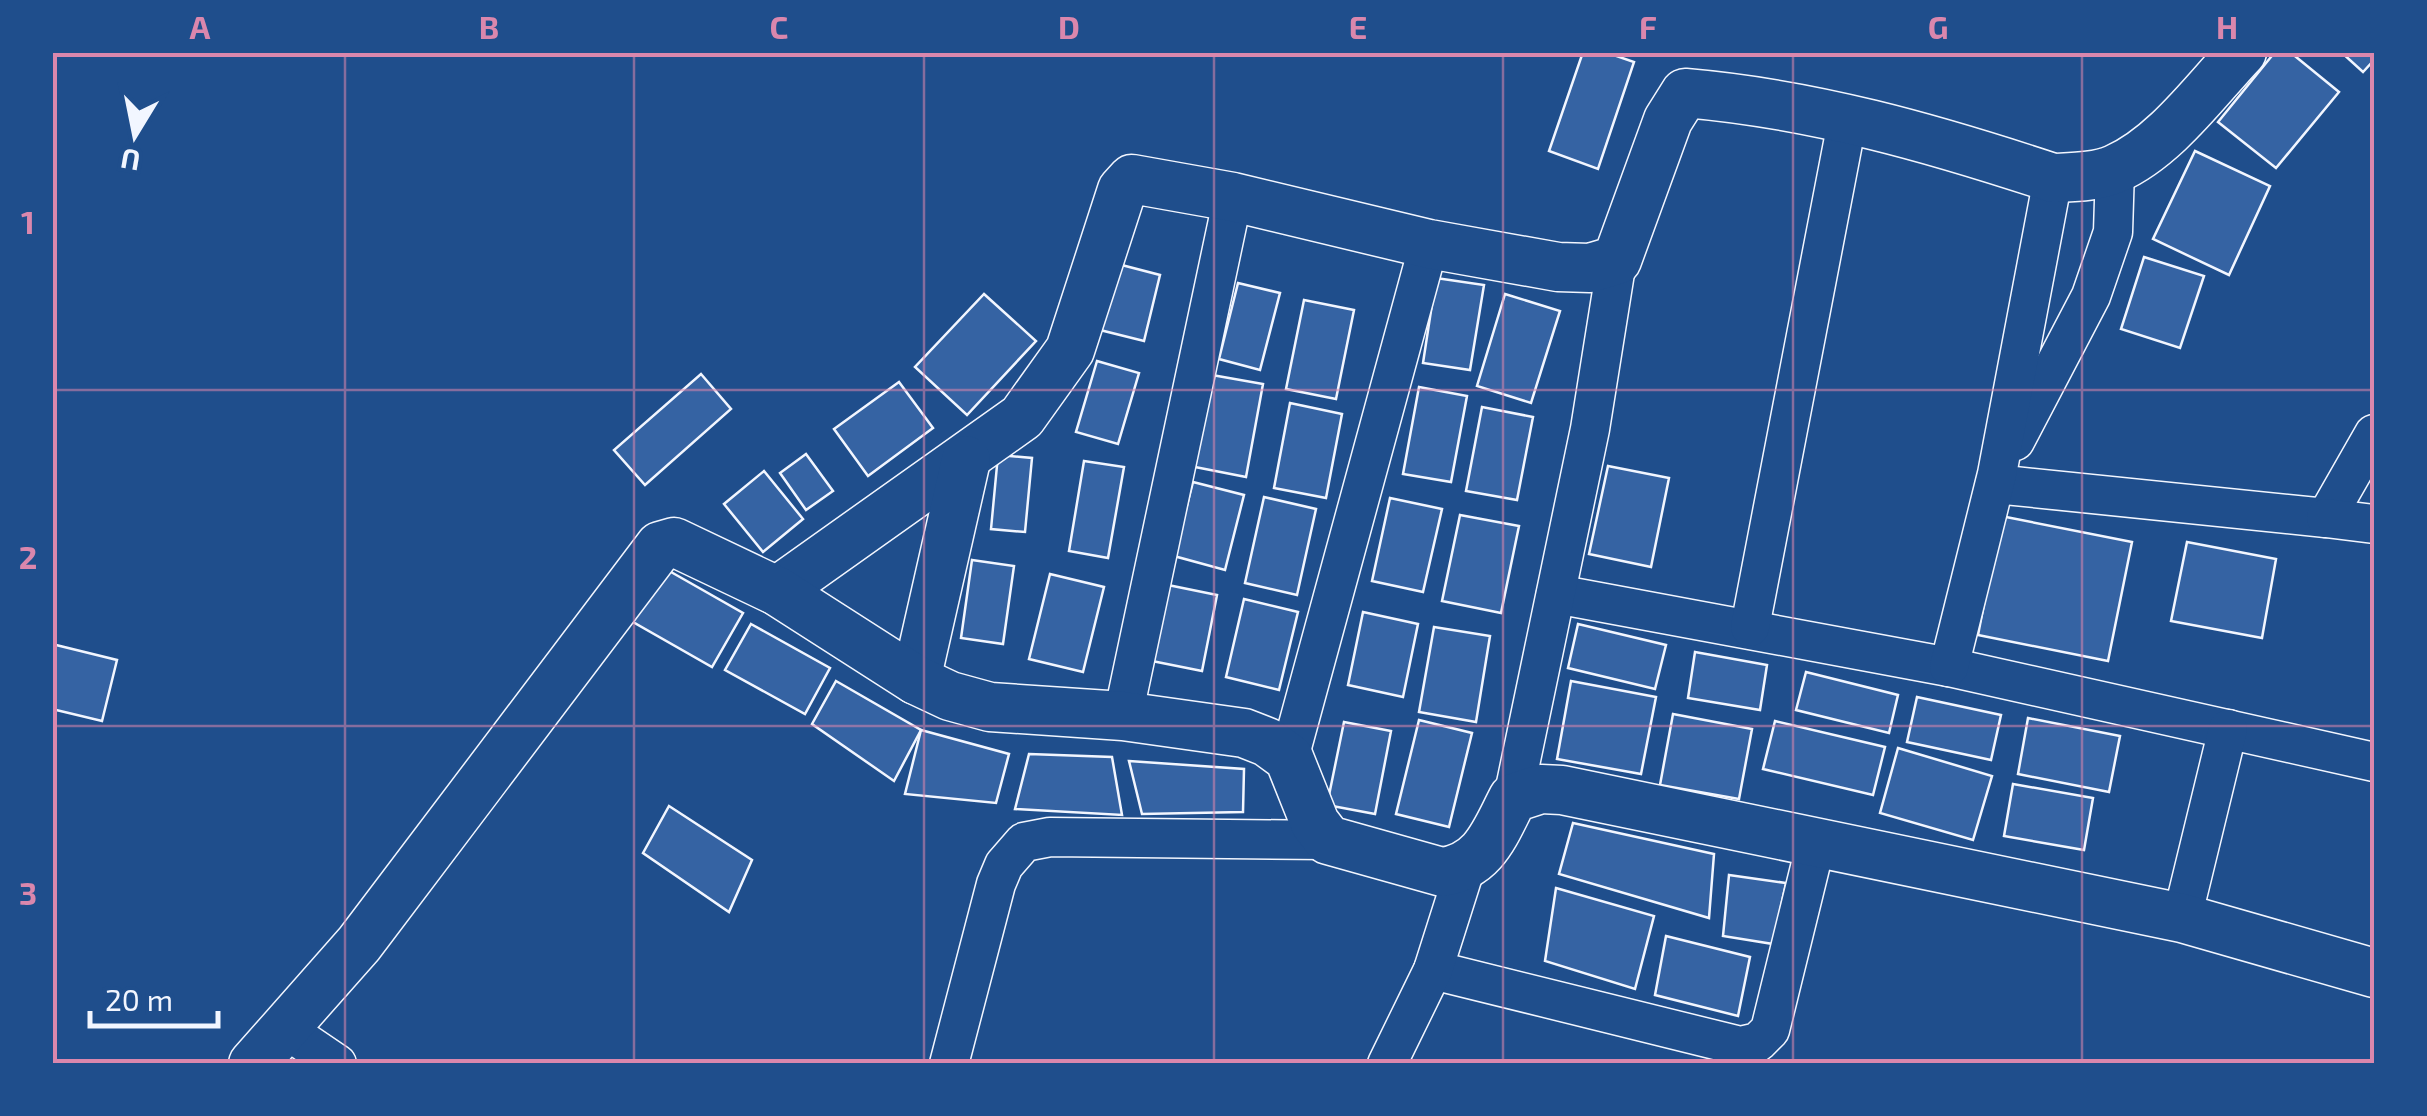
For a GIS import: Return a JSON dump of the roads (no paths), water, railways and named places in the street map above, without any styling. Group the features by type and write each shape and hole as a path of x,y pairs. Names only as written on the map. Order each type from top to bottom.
{"street":[{"path":"949,1064 996,884 1004,865 1024,842 1050,837 1328,840 1442,872 1466,866 1486,850 1513,798 1590,429 1617,260 1668,120 1685,92 1748,98 1848,117 2053,178 2115,169 2158,140 2242,52"},
{"path":"1750,627 1848,117"},
{"path":"1996,479 2091,296 2113,232 2115,169"},
{"path":"777,591 1022,418 1070,350 1127,183 1138,178 1429,244 1558,266 1590,268 1617,260"},
{"path":"1949,666 1996,479 2053,178"},
{"path":"1123,716 1233,197"},
{"path":"1290,758 1429,244"},
{"path":"2326,518 2374,434"},
{"path":"916,680 966,460"},
{"path":"1996,479 2374,524"},
{"path":"253,1064 359,944 660,546 684,543 777,591 916,680 990,707 1123,716 1244,734 1267,742 1290,758 1314,823 1328,840"},
{"path":"1556,594 1949,666 2374,762"},
{"path":"2182,918 2228,728"},
{"path":"1513,798 1540,789 1562,790 2182,918 2374,973"},
{"path":"1433,970 1740,1046 1758,1042 1770,1030 1816,843"},
{"path":"1387,1064 1433,970 1466,866"},
{"path":"284,1028 337,1064"}]}
